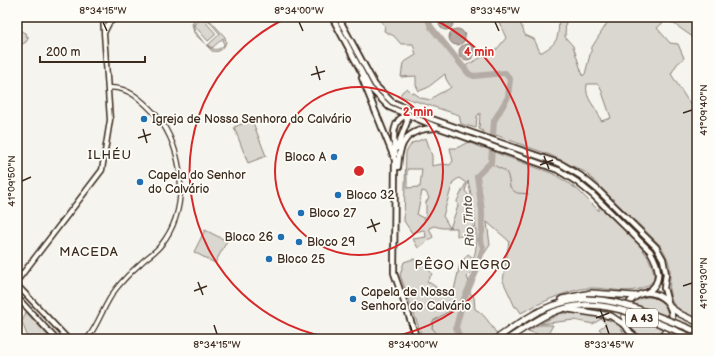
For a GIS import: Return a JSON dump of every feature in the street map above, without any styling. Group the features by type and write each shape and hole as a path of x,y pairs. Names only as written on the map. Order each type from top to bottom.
{"highway":[{"path":"554,304 561,299 591,292 636,296"},
{"name":"A 43","path":"496,339 533,314 548,306 586,299 605,300 625,304 697,332"},
{"name":"A 43","path":"508,339 550,312 586,305 605,306 624,311 696,339"},
{"path":"669,305 680,314 697,322"},
{"path":"561,309 579,310 611,316 626,326"}],"main road":[{"path":"104,32 109,23 116,17"},
{"path":"332,17 359,68 378,98 389,107 437,127 558,170 577,182 650,251 656,262 659,275 655,286 646,293 636,296 626,308 624,315 626,326 633,337 640,339"},
{"path":"338,17 375,85 392,102 432,119 562,164 581,176 656,247 663,259 666,274 664,288 672,319 666,332 657,339"},
{"path":"103,18 109,23"},
{"path":"18,278 102,172 110,120 103,18"},
{"path":"359,68 395,160"},
{"path":"395,160 407,122 403,107"},
{"path":"417,339 394,273 396,176 394,129 399,119 406,115 412,114 426,119 432,119"},
{"path":"396,176 399,151 406,139 421,129 437,127"},
{"path":"17,285 68,339"},
{"path":"646,293 657,295 669,305"},
{"path":"17,297 56,339"}],"street":[{"path":"87,339 95,328 116,290 140,264 161,245 175,219 180,187 178,162 168,134 150,108 124,89 108,88"}],"shaded area":[{"path":"443,16 449,16 453,20 453,26 449,30 443,30 439,26 439,20"},
{"path":"197,17 208,18 225,37 226,42 224,47 219,51 212,51 194,33 192,23"},
{"path":"381,17 429,17 433,28 465,66 497,49 506,38 497,17 518,17 525,35 534,39 540,52 542,52 552,45 557,38 559,17 566,17 565,37 573,46 583,76 585,74 592,47 611,17 697,17 697,40 667,19 657,28 670,43 678,44 684,58 677,64 671,74 688,101 697,108 697,125 694,125 697,138 697,308 695,318 681,311 672,301 670,296 669,266 667,257 661,246 585,172 550,155 496,135 494,152 554,174 577,189 599,211 599,206 625,230 642,249 649,259 653,270 654,280 638,290 629,291 600,288 581,289 550,299 521,313 517,307 515,307 503,281 509,241 487,222 490,245 482,257 480,269 472,272 467,277 471,286 470,293 474,297 475,309 486,318 501,339 423,339 400,275 404,262 413,259 424,263 432,274 427,281 436,287 436,294 438,296 442,291 454,290 460,264 468,254 473,258 475,252 475,221 468,181 465,191 469,196 470,202 468,214 471,215 474,230 472,237 457,236 457,228 450,228 442,228 434,226 429,228 433,237 418,248 413,239 426,237 425,231 423,230 412,233 404,221 406,152 412,143 426,138 432,156 432,166 442,164 450,165 453,161 450,148 457,148 468,142 482,148 483,131 479,129 480,113 477,116 476,128 461,124 459,115 400,96 407,88 421,98 431,100 436,95 451,87 445,74 427,88 419,91 416,85 416,76 401,77 403,63 416,55 413,44 401,44 394,36 384,31 385,25 382,23","holes":["587,84 598,84 600,86 611,118 601,121 597,111 589,99","407,169 422,169 420,187 407,188","459,178 466,183 457,201 458,206 450,228 443,216 453,182","422,191 426,192 429,198 426,202 426,219 417,215"]},
{"path":"202,18 216,34 208,41 194,25"},
{"path":"17,29 27,34 26,36 29,37 26,42 17,47"},
{"path":"457,29 463,31 465,37 463,43 457,45 451,43 449,37 451,31"},
{"path":"467,44 474,49 475,52 470,59 467,60 460,55 459,52 464,45"},
{"path":"252,120 266,156 248,163 234,127"},
{"path":"205,230 227,241 215,263 194,252"},
{"path":"648,297 662,303 668,317 662,331 648,337 634,331 628,317 634,303"},
{"path":"26,312 51,339 26,339 28,338 22,322"},
{"path":"561,313 584,314 617,322 628,339 609,339 599,329 606,324 601,319 593,324 574,320 540,324"},
{"path":"538,325 553,325 548,334 552,337 550,339 541,339 537,334 528,331"}],"waterway":[{"name":"Rio Tinto","path":"427,17 431,27 469,74 474,76 505,73 510,79 508,97 494,121 491,162 477,176 482,211 482,232 480,240 483,247 476,272 463,301 456,327 460,339"},
{"path":"490,163 503,169 507,173 510,187 515,192 528,194"},
{"path":"442,339 432,328 433,321 451,310 461,307"}],"place":[{"name":"Igreja de Nossa Senhora do Calvário","path":"144,119"},
{"name":"Bloco A","path":"334,157"},
{"name":"Capela do Senhor do Calvário","path":"140,182"},
{"name":"Bloco 32","path":"338,195"},
{"name":"Bloco 27","path":"301,213"},
{"name":"Bloco 26","path":"281,237"},
{"name":"Bloco 29","path":"299,242"},
{"name":"Bloco 25","path":"269,259"},
{"name":"Capela de Nossa Senhora do Calvário","path":"353,299"}],"district":[{"name":"ILHÉU","path":"110,155"},
{"name":"MACEDA","path":"89,252"},
{"name":"PÊGO NEGRO","path":"463,265"}]}
